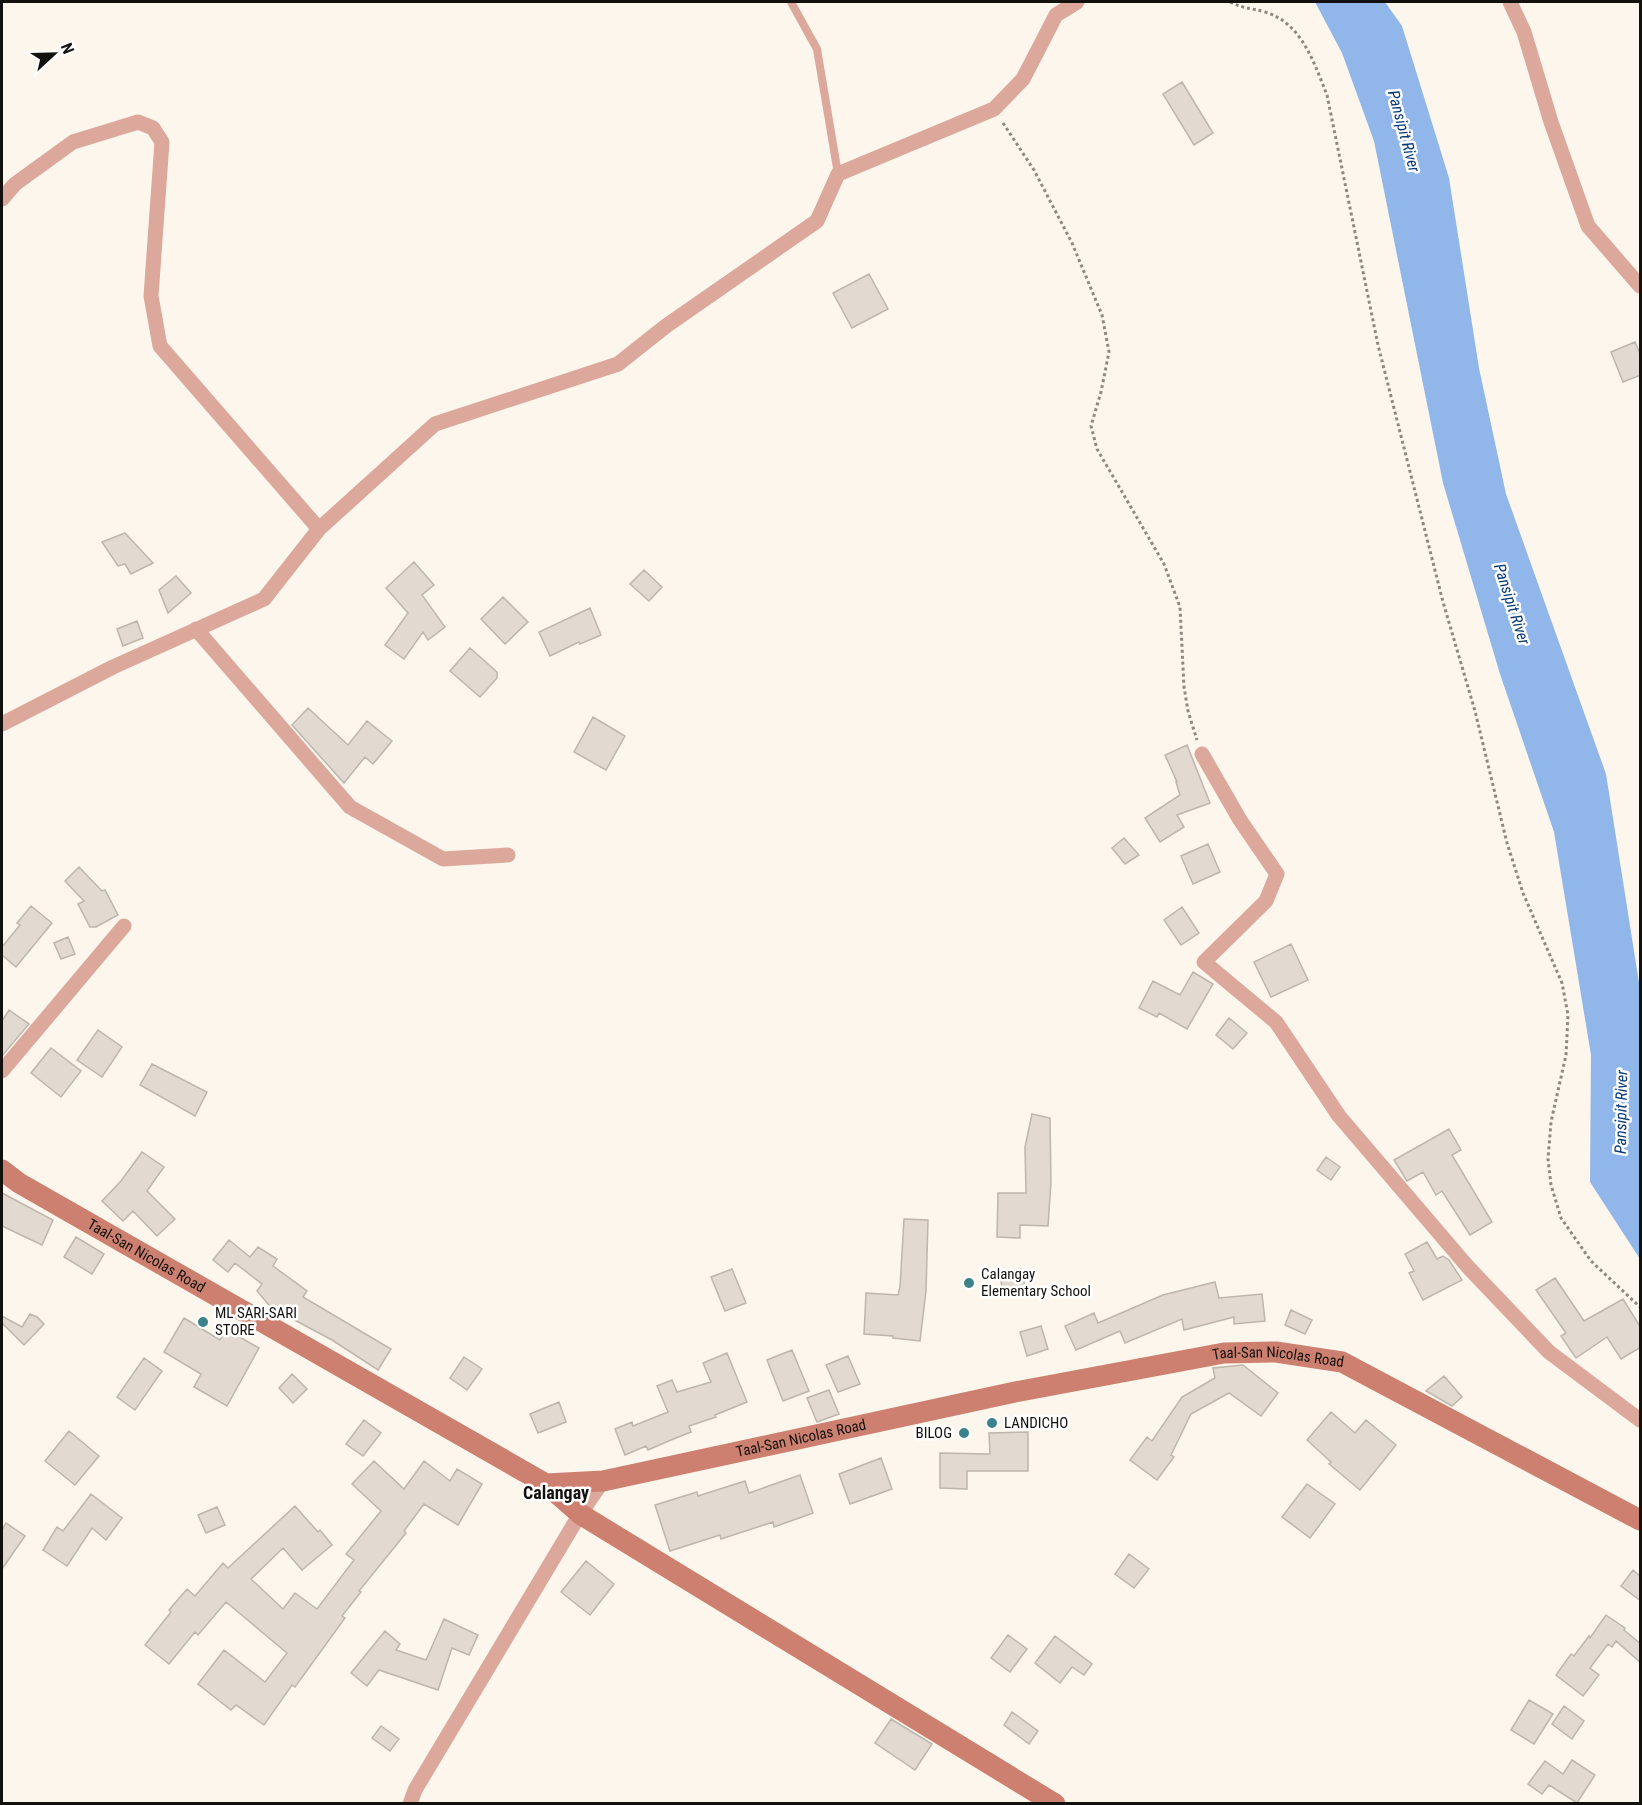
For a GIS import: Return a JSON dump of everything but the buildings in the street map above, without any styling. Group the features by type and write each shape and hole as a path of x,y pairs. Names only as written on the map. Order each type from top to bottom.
{"main road":[{"name":"Taal-San Nicolas Road","path":"2,1170 19,1183 546,1484 603,1480 1015,1392 1224,1353 1276,1352 1342,1362 1641,1520"},
{"path":"546,1484 580,1514 1055,1803"}],"street":[{"path":"2,724 113,667 264,599 319,529 435,424 618,364 666,326 817,221 838,174 994,109 1023,79 1056,15 1077,2"},
{"path":"1510,2 1524,32 1551,122 1588,226 1641,286"},
{"path":"2,199 15,184 73,142 138,122 153,128 162,142 151,296 160,345 319,529"},
{"path":"196,629 350,807 443,859 508,855"},
{"path":"1202,754 1240,820 1277,874 1266,901 1204,962 1276,1022 1339,1116 1468,1267 1549,1353 1641,1420"},
{"path":"2,1071 124,926"},
{"path":"410,1803 421,1780 580,1514 603,1480"}],"lane":[{"path":"791,2 817,50 838,174"}],"path":[{"path":"1230,2 1245,9 1265,12 1296,30 1327,95 1378,345 1443,602 1475,711 1507,843 1523,893 1562,983 1568,1015 1566,1055 1551,1122 1548,1159 1551,1185 1561,1218 1591,1261 1641,1307"},
{"path":"994,109 1034,170 1072,243 1102,315 1109,352 1091,426 1097,449 1164,564 1180,607 1184,687 1194,733 1202,754"}],"water":[{"name":"Pansipit River","path":"1315,2 1385,2 1402,26 1449,178 1479,368 1506,494 1606,774 1640,989 1640,1259 1590,1182 1591,1055 1554,832 1500,674 1443,483 1374,141 1342,53"}],"place":[{"name":"Calangay Elementary School","path":"969,1283"},
{"name":"ML SARI-SARI STORE","path":"203,1322"},
{"name":"LANDICHO","path":"992,1423"},
{"name":"BILOG","path":"964,1433"}],"district":[{"name":"Calangay","path":"556,1492"}]}
